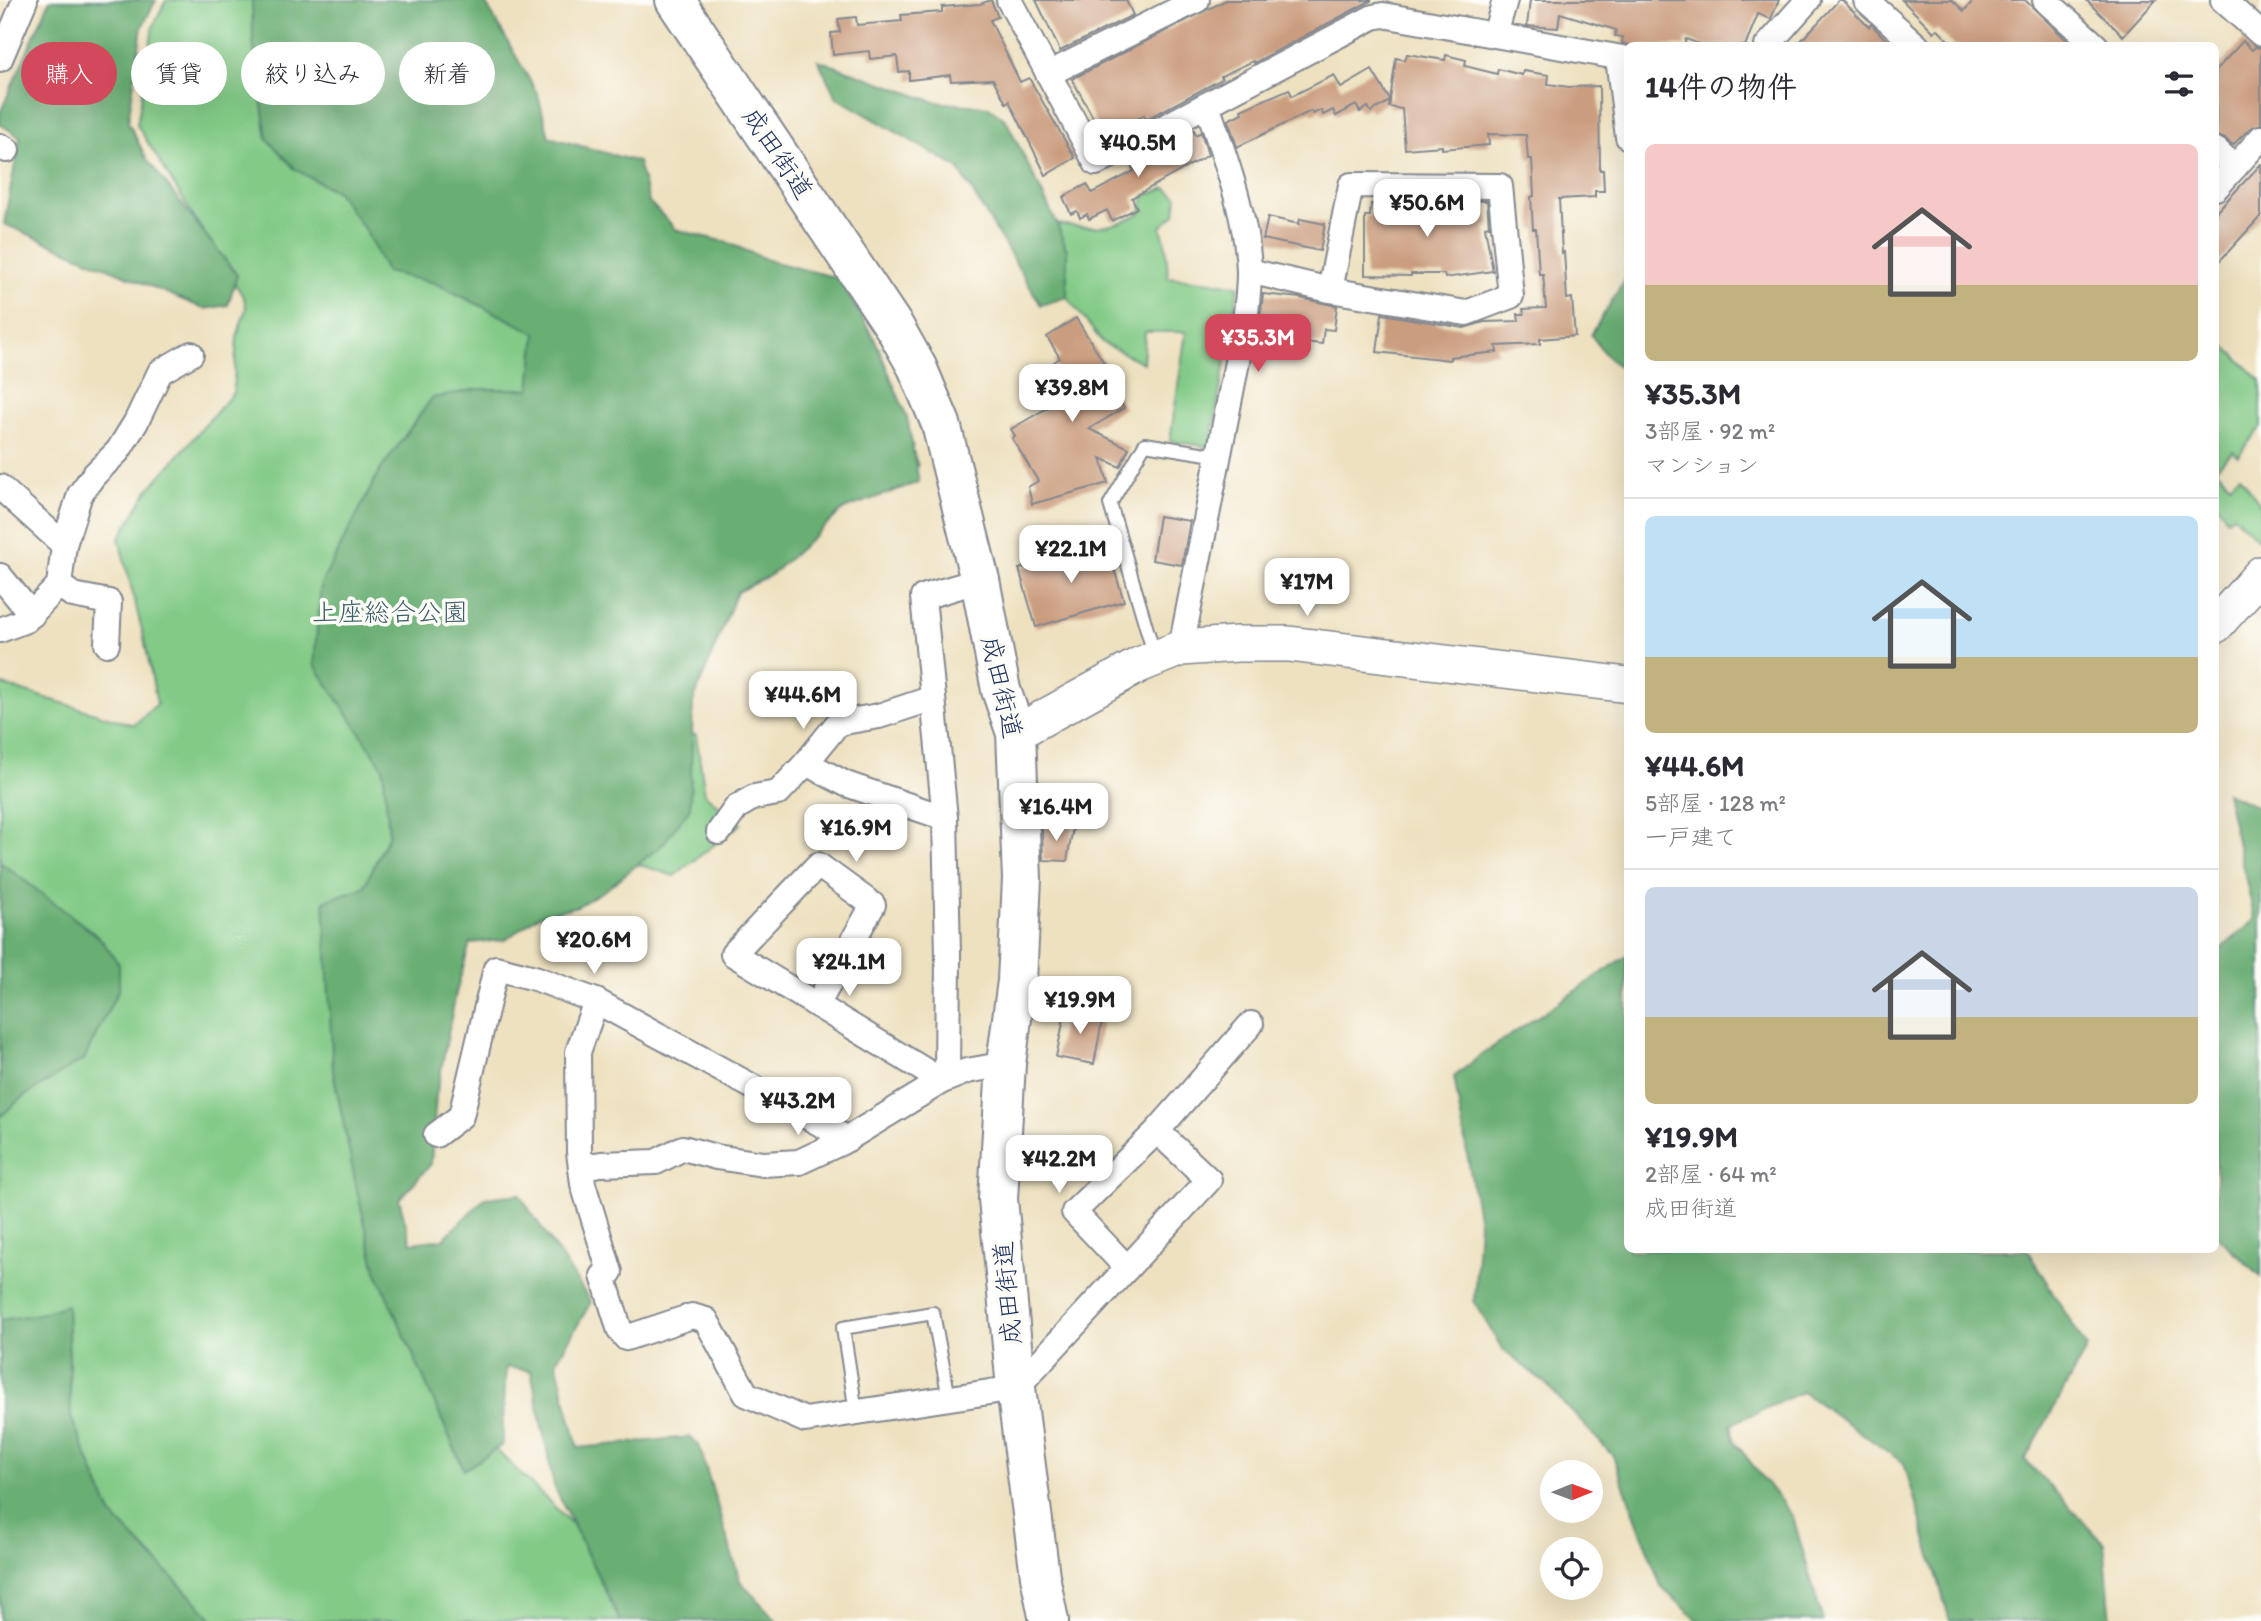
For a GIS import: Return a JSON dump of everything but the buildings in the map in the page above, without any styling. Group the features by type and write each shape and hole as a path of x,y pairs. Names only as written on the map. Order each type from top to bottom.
{"highway":[{"name":"成田街道","path":"676,0 895,328 917,367 941,424 980,580 1001,690 1016,733 1022,879 1017,981 1006,1064 998,1199 1016,1388 1040,1576 1049,1621"}],"street":[{"path":"0,59 25,0"},
{"path":"1009,0 1096,163 1373,17 1380,7 1495,35 1623,59"},
{"path":"1048,74 1197,0"},
{"path":"1495,35 1505,0"},
{"path":"1771,42 1808,0"},
{"path":"1866,0 1913,42"},
{"path":"2045,0 2092,42"},
{"path":"2223,0 2261,34"},
{"path":"1168,653 1219,456 1245,321 1249,271 1241,215 1207,105"},
{"path":"2219,185 2261,138"},
{"path":"2219,153 2235,167"},
{"path":"1249,271 1330,289 1466,313 1511,296 1500,186 1351,185 1330,289"},
{"path":"0,630 26,620 59,584 65,545 80,494 118,451 160,373 191,354"},
{"path":"0,487 65,545"},
{"path":"2219,622 2261,575"},
{"path":"0,576 32,615"},
{"path":"944,1080 948,955 945,818 923,597 980,580"},
{"path":"59,584 73,595 109,602 107,644"},
{"path":"1016,733 1139,665 1168,653 1237,643 1289,644 1624,685"},
{"path":"719,832 737,807 754,797 778,793 838,723 878,716 933,698"},
{"path":"806,763 846,783 945,818"},
{"path":"817,1005 873,905 818,865 733,954 817,1005 944,1080"},
{"path":"436,1135 461,1116 496,968 535,978 596,1002 848,1139"},
{"path":"596,1002 578,1052 581,1167 583,1184 610,1272 603,1276 620,1331 626,1338 692,1317 706,1320 746,1394 805,1420 1016,1388 1209,1180 1157,1131"},
{"path":"1127,1268 1073,1212 1157,1131 1251,1024"},
{"path":"581,1167 656,1162 682,1148 716,1157 763,1164 799,1162 848,1139 944,1080 967,1071 1006,1064"}],"lane":[{"path":"1168,653 1110,504 1144,444 1219,456"},
{"path":"856,1412 843,1328 933,1312 949,1398"}],"green space":[{"path":"50,0 156,0 142,27 140,42 131,42 131,102 128,122 146,158 237,275 228,305 204,309 4,224 20,137 0,124 0,113 21,66 21,105 117,105 117,42 31,42"},
{"name":"上座総合公園","path":"166,0 281,0 341,42 241,42 241,105 385,105 385,72 399,82 399,105 432,105 908,437 918,466 764,534 615,719 696,735 705,794 741,824 674,876 587,848 488,870 390,1231 458,1413 672,1621 167,1621 0,1600 0,684 134,725 157,704 144,638 119,539 148,490 233,393 237,337 246,308 244,298 137,125 140,105 227,105 227,42 151,42 153,27"},
{"path":"252,0 484,0 538,95 549,137 638,162 649,202 677,230 726,242 770,261 839,278 876,342 907,417 919,482 844,509 771,575 737,592 693,702 690,808 662,845 608,888 578,906 538,916 505,940 470,943 456,993 436,1096 431,1164 399,1199 411,1243 443,1239 485,1198 519,1194 591,1302 556,1362 578,1448 689,1437 699,1445 740,1581 777,1621 620,1621 554,1486 531,1371 506,1367 502,1445 464,1470 376,1271 333,1071 324,901 364,887 389,834 383,767 314,664 321,584 379,472 432,398 478,389 530,389 536,333 435,283 386,272 366,231 337,192 296,170 267,139 262,105 385,105 385,42 253,42"},
{"path":"818,60 935,102 989,107 1006,120 1057,224 1067,251 1067,297 1041,305 958,168 836,97"},
{"path":"1166,188 1177,197 1175,214 1161,227 1166,247 1168,277 1239,285 1210,447 1170,441 1186,332 1145,332 1143,363 1103,343 1067,297 1067,251 1057,224 1100,227 1121,222 1141,212 1144,196"},
{"path":"1624,281 1624,371 1606,355 1591,335"},
{"path":"2219,340 2261,381 2261,427 2238,456 2233,451 2219,465"},
{"path":"2219,472 2230,484 2240,475 2261,506 2261,542 2233,515 2227,519 2219,507"},
{"path":"2226,793 2261,808 2261,1277 2219,1238 2219,950 2255,920"},
{"path":"0,862 99,937 119,964 119,989 84,1059 23,1097 0,1117"},
{"path":"1624,958 1624,1253 2029,1253 2087,1348 2025,1460 2104,1543 2111,1621 1950,1621 1904,1463 1802,1392 1731,1424 1734,1441 1793,1517 1823,1621 1698,1621 1661,1586 1613,1456 1545,1383 1503,1350 1474,1302 1479,1223 1454,1077 1481,1055"},
{"path":"67,1305 71,1417 111,1514 215,1621 0,1621 0,1320 39,1314"}]}
